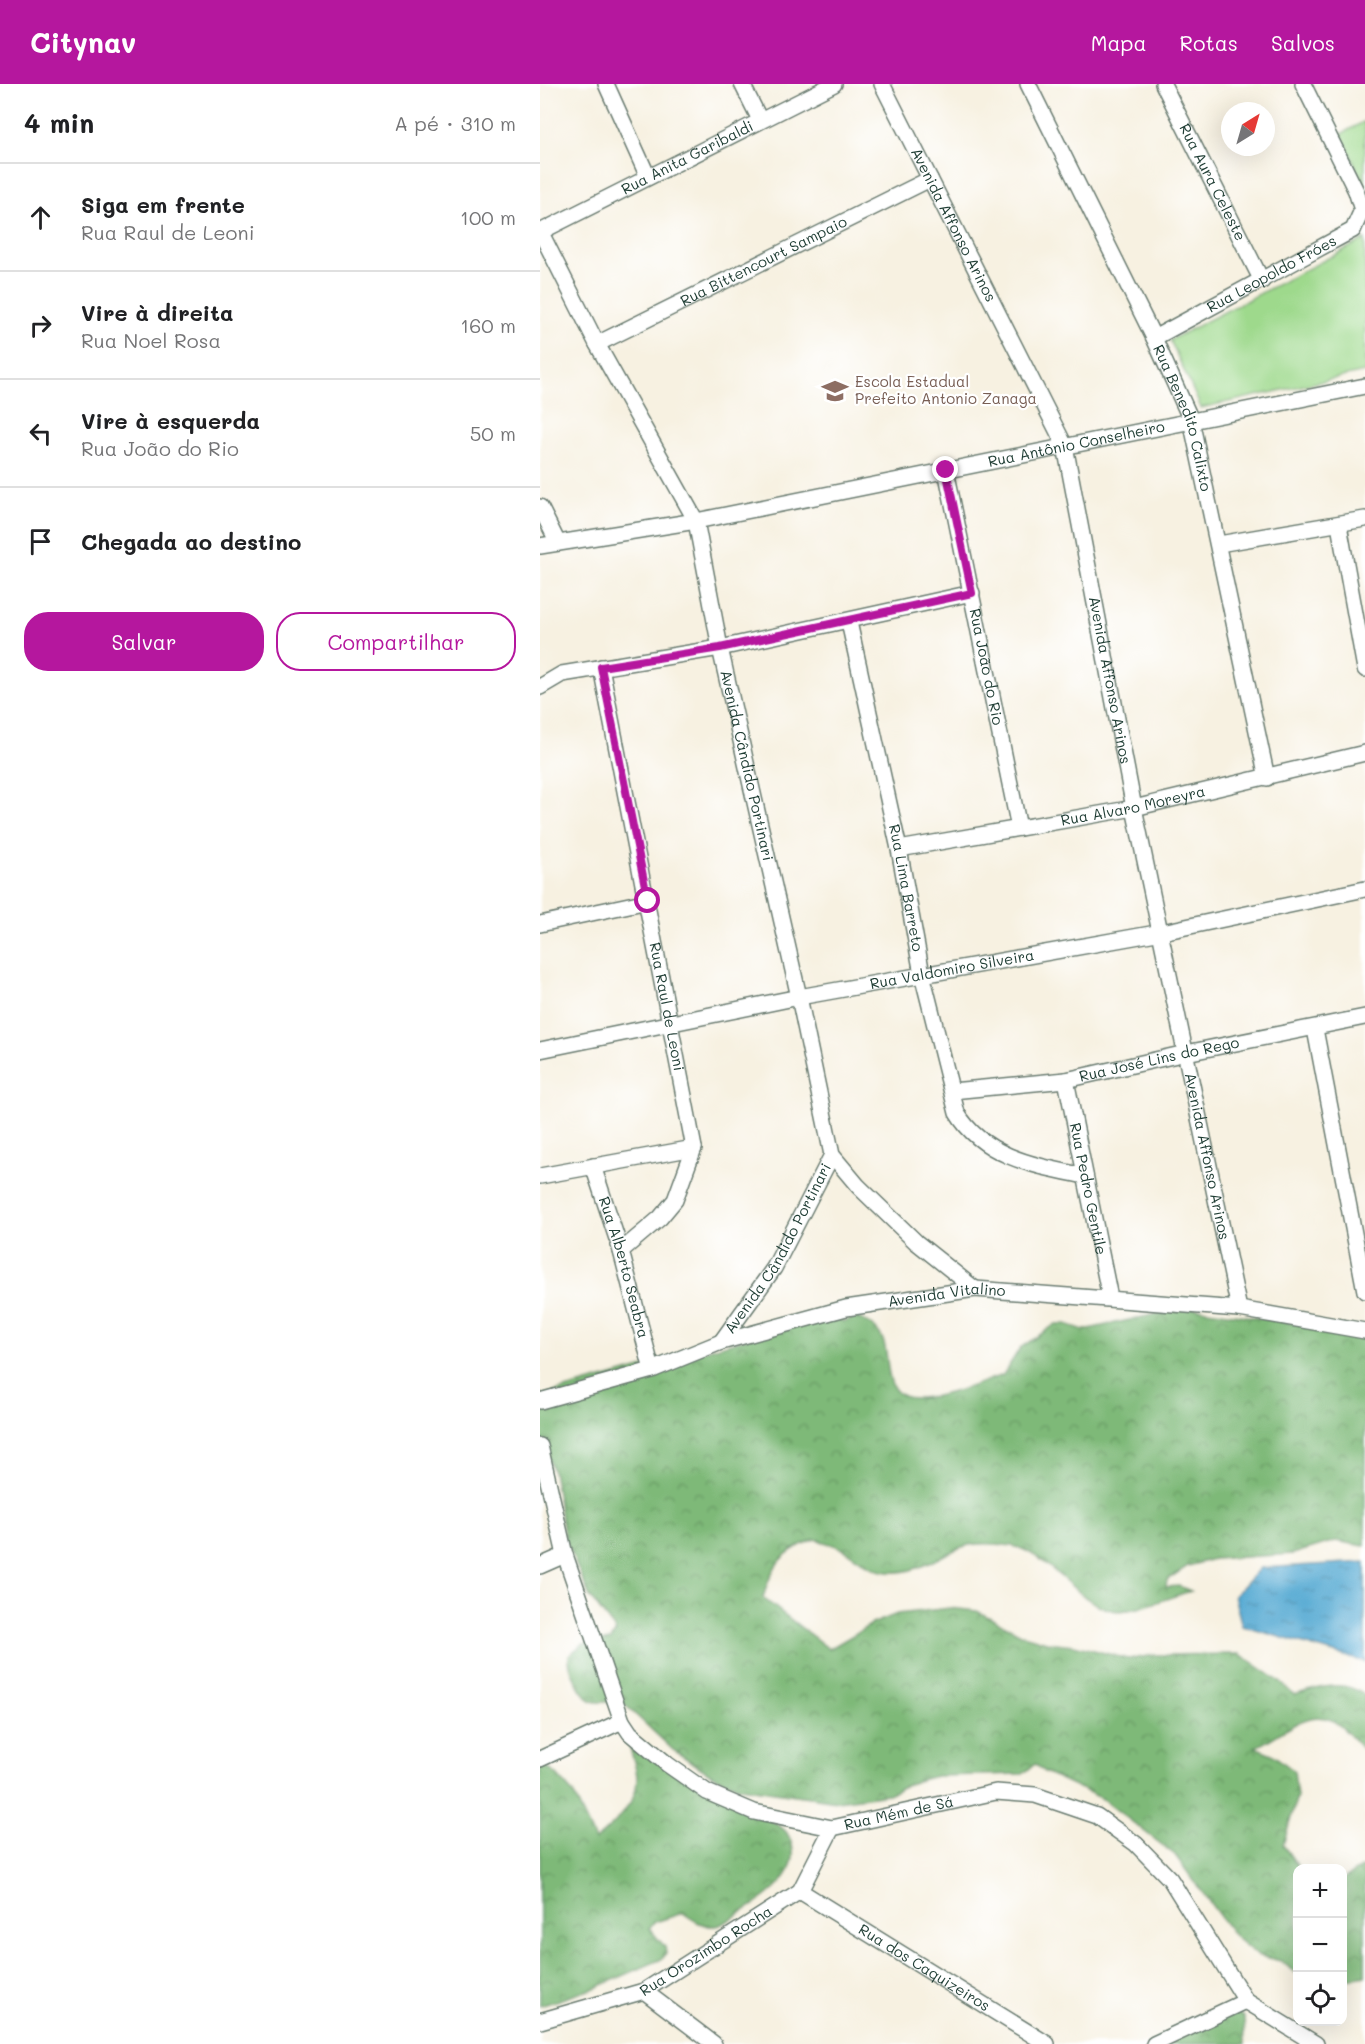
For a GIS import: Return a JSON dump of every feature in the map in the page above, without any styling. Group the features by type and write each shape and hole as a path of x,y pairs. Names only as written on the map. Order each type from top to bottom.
{"street":[{"path":"606,84 648,177"},
{"path":"742,84 760,120"},
{"name":"Rua Anita Garibaldi","path":"540,232 834,84"},
{"name":"Avenida Affonso Arinos","path":"882,84 1065,446 1134,808 1162,932 1239,1309"},
{"name":"Rua Benedito Calixto","path":"1028,84 1154,338 1191,420 1267,778"},
{"name":"Rua Aura Celeste","path":"1163,84 1262,280"},
{"name":"Rua Leopoldo Fróes","path":"1154,338 1353,230 1362,210 1356,191 1303,84"},
{"name":"Rua Bittencourt Sampaio","path":"597,344 930,179"},
{"name":"Avenida Cândido Portinari","path":"540,232 597,344 696,521 720,648 800,997 832,1155 858,1186 916,1242 975,1289"},
{"name":"Rua Antônio Conselheiro","path":"540,546 696,521 1365,386"},
{"name":"Rua João do Rio","path":"946,470 1018,828"},
{"path":"540,507 558,543"},
{"path":"1219,544 1365,519"},
{"path":"1339,525 1365,669"},
{"path":"540,687 562,674 720,648 849,622 972,593"},
{"name":"Rua Lima Barreto","path":"849,622 899,849 922,974 957,1113 968,1131 986,1145 1031,1165 1085,1176"},
{"name":"Rua Raul de Leoni","path":"601,667 672,1023 694,1148"},
{"name":"Rua Alvaro Moreyra","path":"899,849 1134,808 1365,753"},
{"name":"Rua Valdomiro Silveira","path":"540,1050 800,997 1162,932 1365,889"},
{"path":"540,924 648,901"},
{"name":"Rua José Lins do Rego","path":"952,1091 1066,1080 1365,1017"},
{"path":"1315,1029 1365,1291"},
{"name":"Rua Pedro Gentile","path":"1066,1080 1110,1298"},
{"path":"540,1176 694,1148"},
{"path":"621,1251 660,1218 675,1200 694,1148"},
{"name":"Avenida Cândido Portinari","path":"721,1342 774,1268 832,1155"},
{"name":"Rua Alberto Seabra","path":"593,1166 621,1251 652,1370"},
{"name":"Avenida Vitalino","path":"540,1401 652,1370 721,1342 846,1308 975,1289 1239,1309 1365,1331"},
{"name":"Rua Mém de Sá","path":"540,1446 565,1555 621,1721 630,1733 667,1764 707,1792 754,1812 832,1828 996,1792 1035,1795 1097,1816 1136,1844 1170,1879 1246,2001 1316,2044"},
{"path":"540,1566 565,1555"},
{"path":"540,1759 621,1721"},
{"path":"800,1891 832,1828"},
{"name":"Rua Orozimbo Rocha","path":"540,2021 644,1991 800,1891"},
{"name":"Rua dos Caquizeiros","path":"800,1891 1047,2044"},
{"path":"644,1991 714,2044"},
{"path":"1154,2044 1246,2001"}],"green space":[{"path":"1365,121 1365,187 1341,134"},
{"path":"1365,239 1365,372 1201,408 1170,340"},
{"path":"1188,1307 1365,1334 1365,1546 1335,1541 1293,1554 1214,1559 1188,1566 1167,1580 1166,1587 1179,1586 1191,1591 1140,1608 1120,1611 1112,1610 1086,1598 1038,1558 1025,1550 1012,1546 968,1545 928,1564 910,1570 889,1572 875,1569 835,1545 815,1539 794,1549 780,1560 763,1598 829,1649 872,1624 897,1614 950,1608 977,1611 1023,1635 1047,1642 1074,1645 1128,1659 1155,1655 1240,1654 1279,1681 1294,1695 1321,1687 1339,1686 1357,1690 1365,1695 1365,1752 1339,1725 1328,1719 1317,1717 1296,1724 1255,1747 1272,1754 1294,1771 1297,1797 1283,1845 1296,1864 1293,1864 1293,1971 1281,1961 1257,1955 1235,1937 1175,1855 1101,1798 1045,1772 1035,1764 1023,1774 936,1776 916,1781 888,1794 837,1801 740,1787 710,1774 673,1750 620,1700 596,1702 591,1700 581,1690 573,1675 569,1655 583,1644 611,1640 616,1631 590,1597 565,1539 553,1471 540,1436 540,1396 831,1315 844,1322 855,1317 872,1326 884,1343 890,1380 894,1388 907,1397 930,1397 961,1390 1003,1375 1020,1348 1056,1324 1066,1324 1084,1330"},
{"path":"630,1749 714,1789 779,1825 787,1833 792,1847 793,1859 789,1871 782,1882 762,1900 725,1923 711,1926 702,1924 683,1913 655,1922 649,1928 665,1947 666,1954 662,1959 595,1988 540,2006 540,1762 557,1775 573,1793 595,1840 623,1813 633,1797 637,1775"},
{"path":"1365,1866 1365,1976 1347,1979 1347,1918 1347,1877"},
{"path":"1234,2010 1244,2017 1245,2044 1160,2044"}],"water":[{"path":"1365,1562 1365,1662 1242,1626 1234,1596 1260,1568"}],"place":[{"name":"Escola Estadual Prefeito Antonio Zanaga","path":"835,391"}],"route":[{"path":"648,901 601,667 720,648 849,622 972,593 946,470"}]}
